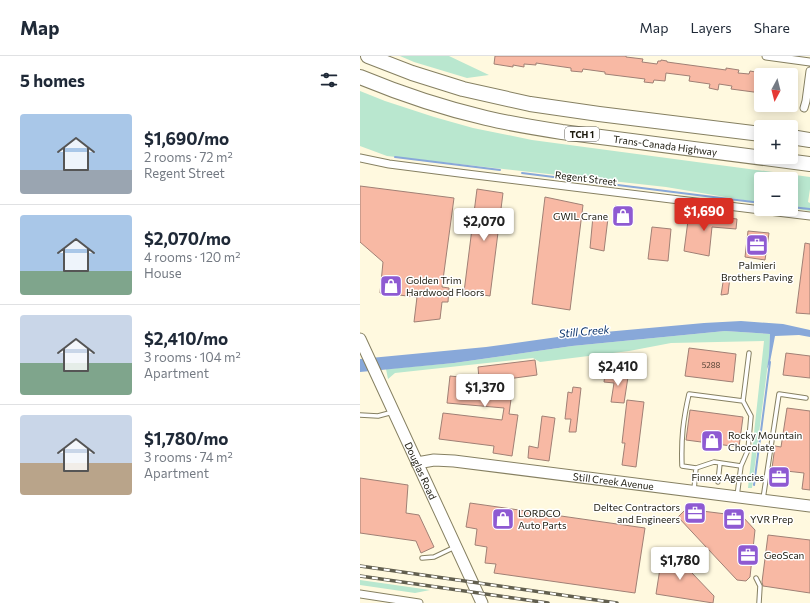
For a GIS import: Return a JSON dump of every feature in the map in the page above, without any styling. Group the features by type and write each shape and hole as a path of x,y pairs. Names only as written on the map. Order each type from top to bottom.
{"highway":[{"name":"TCH 1","path":"368,56 412,73 463,89 523,102 598,114 754,133"},
{"name":"Trans-Canada Highway","path":"360,77 432,103 485,118 521,125 562,132 810,164"},
{"path":"798,138 810,140"}],"street":[{"path":"766,56 810,62"},
{"path":"804,108 810,71"},
{"name":"Regent Street","path":"360,158 389,164 810,216"},
{"name":"Douglas Road","path":"360,339 482,603"},
{"name":"Still Creek Avenue","path":"417,463 434,460 454,461 810,506"},
{"path":"360,594 419,603"}],"lane":[{"path":"737,497 741,466 748,450 750,416 743,401 750,353"},
{"path":"741,466 714,462 696,468 682,466 681,445 684,415 689,394 743,401"},
{"path":"762,500 779,394 806,398"},
{"path":"360,416 378,416 394,412"},
{"path":"718,482 720,463"},
{"path":"693,491 696,468"},
{"path":"422,558 434,557 456,546"},
{"path":"756,578 760,586 759,603"}],"green space":[{"path":"400,56 449,56 489,75 467,78 414,62"},
{"path":"360,91 434,117 473,128 532,140 772,172 754,172 754,202 666,187 387,156 360,146"},
{"path":"798,175 810,177 808,202 810,203 810,211 798,209"},
{"path":"725,331 770,334 769,355 752,488 748,488 764,341 671,343 629,351 540,362 533,358 395,373 388,379 386,369 454,363 572,346"},
{"path":"360,580 430,590 415,593 360,585"}],"water":[{"path":"741,321 783,324 810,330 810,337 799,335 775,336 770,362 767,369 770,334 725,331 572,346 454,363 360,372 360,359 486,347 572,335"}],"building":[{"path":"495,56 626,56 643,59 642,62 657,64 658,61 661,60 726,70 726,68 739,70 738,73 749,74 750,71 754,72 754,92 731,89 732,86 719,84 718,90 709,88 710,84 689,81 690,76 666,73 665,81 654,80 653,83 644,82 645,79 605,74 605,72 583,69 582,72 571,71 571,68 536,63 536,65 524,64 524,67 494,64"},
{"path":"360,186 454,198 442,287 449,288 448,302 442,302 440,319 414,322 417,297 380,293 383,262 360,242"},
{"path":"477,189 503,193 490,296 464,292"},
{"path":"545,197 583,205 570,310 532,304"},
{"path":"615,206 633,209 631,224 613,222"},
{"path":"689,213 737,219 736,229 712,227 709,256 684,251"},
{"path":"593,216 608,218 604,251 590,248"},
{"path":"652,227 671,229 668,261 648,259"},
{"name":"Palmieri Brothers Paving","path":"748,231 769,233 765,260 745,257"},
{"path":"805,243 810,244 810,314 796,313"},
{"path":"724,276 730,277 728,294 721,295"},
{"path":"689,348 736,354 733,382 685,376"},
{"path":"786,353 810,356 810,378 783,375"},
{"path":"535,360 537,375 463,385 463,387 512,392 509,414 518,415 512,456 493,453 494,446 439,439 443,413 502,420 504,408 447,403 450,376 479,379 478,367"},
{"path":"605,374 628,377 624,403 611,402 614,383 604,382"},
{"path":"573,387 581,388 576,432 569,432 571,419 565,419 568,392 572,393"},
{"path":"627,400 644,402 636,467 622,465 625,443 622,443"},
{"path":"787,408 810,411 810,490 802,489 804,473 786,471 784,485 770,483 775,446 781,447"},
{"path":"690,410 743,417 739,447 686,440"},
{"path":"542,416 555,418 549,461 528,458 529,446 538,448"},
{"path":"360,478 408,485 406,513 419,515 434,547 421,553 416,541 360,533"},
{"path":"470,503 645,528 635,593 494,573 496,564 485,563 487,547 475,545 477,529 466,527"},
{"path":"686,509 742,516 755,530 750,577 746,581 737,580 678,517"},
{"path":"768,535 810,540 810,593 763,586 762,582"},
{"path":"663,549 669,549 714,596 713,603 656,594"}],"waterway":[{"path":"395,157 500,170"},
{"path":"522,173 754,202"},
{"path":"798,208 810,209"},
{"path":"754,485 770,362"}],"railway":[{"path":"360,566 617,603"},
{"path":"360,576 548,603"}],"place":[{"name":"GWIL Crane","path":"623,216"},
{"name":"Palmieri Brothers Paving","path":"757,245"},
{"name":"Golden Trim Hardwood Floors","path":"391,286"},
{"name":"Rocky Mountain Chocolate","path":"712,441"},
{"name":"Finnex Agencies","path":"779,477"},
{"name":"Deltec Contractors and Engineers","path":"695,513"},
{"name":"LORDCO Auto Parts","path":"503,519"},
{"name":"YVR Prep","path":"734,519"},
{"name":"GeoScan","path":"748,555"}],"water label":[{"name":"Still Creek","path":"584,331"}]}
